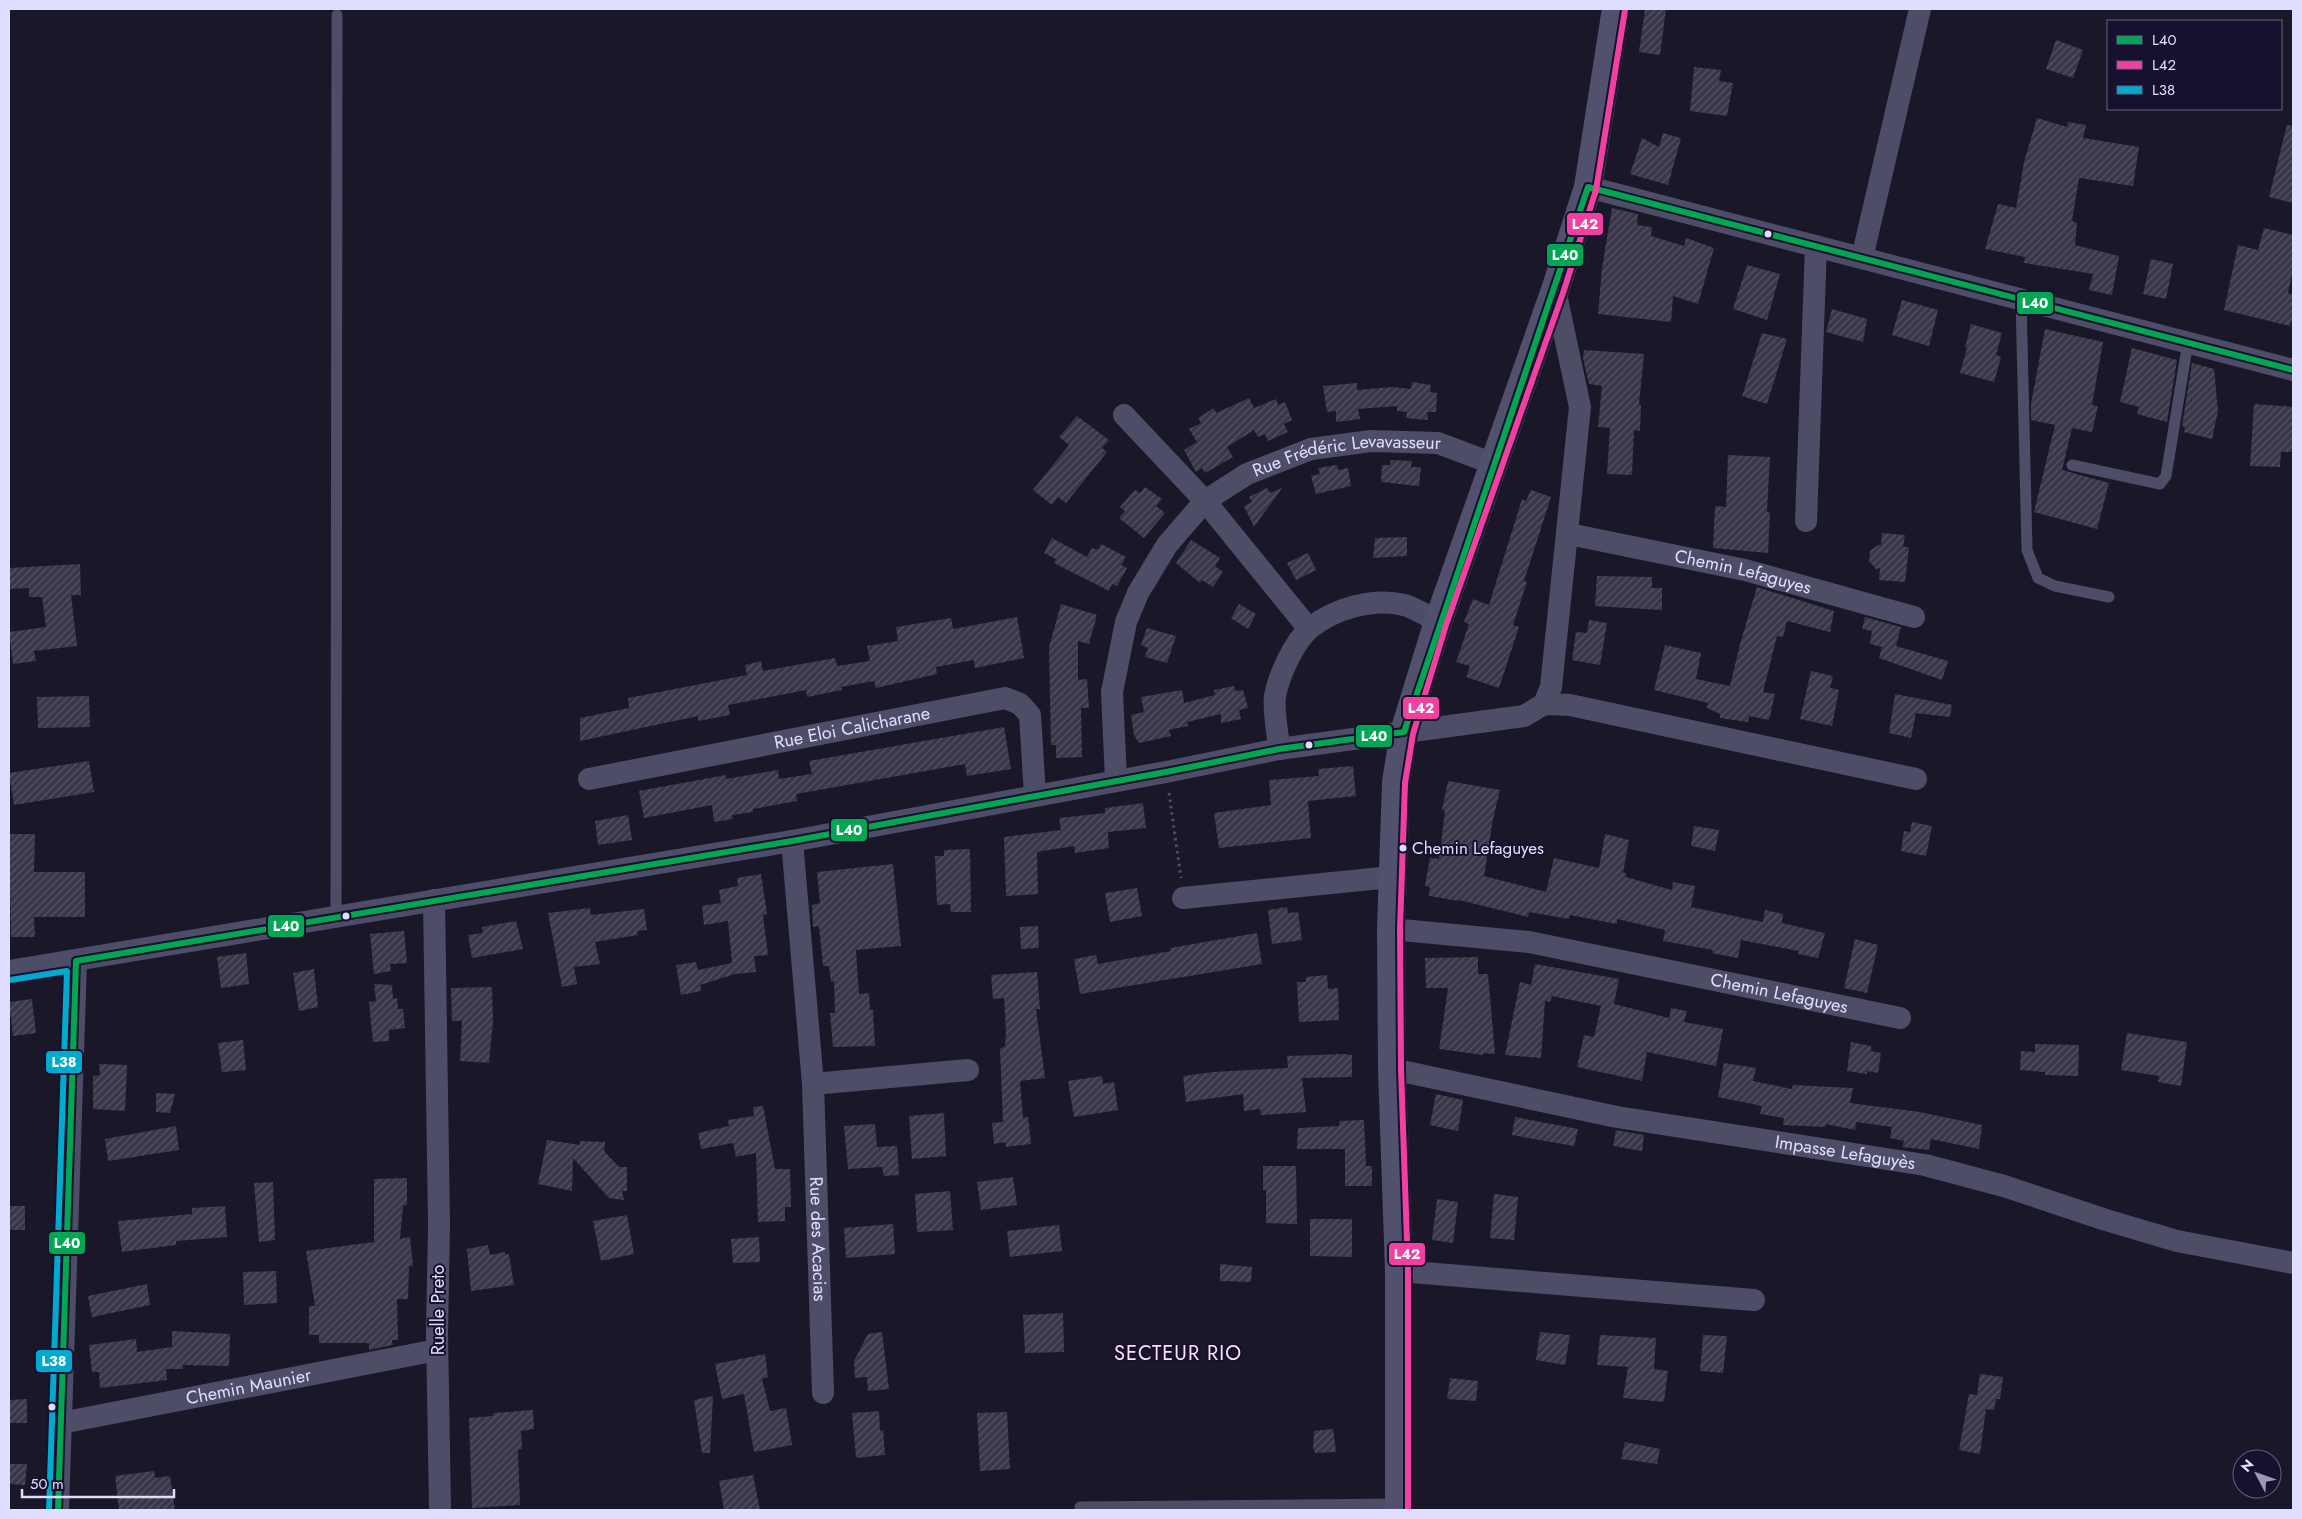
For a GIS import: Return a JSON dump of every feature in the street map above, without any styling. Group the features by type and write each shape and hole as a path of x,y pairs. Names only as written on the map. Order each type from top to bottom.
{"main road":[{"path":"1399,1507 1399,1271 1392,1069 1391,929 1391,877 1396,782 1404,732 1438,622 1555,290 1588,187 1616,9"}],"street":[{"path":"1862,258 1920,9"},
{"path":"1588,187 2188,342 2292,364"},
{"path":"1806,521 1816,246"},
{"path":"1544,704 1552,687 1580,407 1555,290"},
{"path":"1124,415 1205,502 1309,629"},
{"name":"Rue Frédéric Levavasseur","path":"1116,780 1112,692 1126,622 1138,593 1167,545 1205,502 1247,474 1311,449 1371,441 1438,443 1494,464"},
{"name":"Chemin Lefaguyes","path":"1568,534 1745,570 1914,617"},
{"path":"1279,749 1275,698 1281,675 1309,629 1338,611 1372,603 1404,605 1438,622"},
{"name":"Rue Eloi Calicharane","path":"588,779 1005,698 1020,704 1030,715 1035,796"},
{"path":"9,971 792,841 1166,772 1279,749 1524,716 1544,704 1570,705 1916,779"},
{"name":"Rue des Acacias","path":"792,841 814,1084 823,1393"},
{"path":"1184,898 1391,877"},
{"name":"Ruelle Preto","path":"434,900 439,1224 437,1350 440,1510"},
{"name":"Chemin Lefaguyes","path":"1391,929 1528,942 1900,1018"},
{"path":"58,1510 76,960"},
{"name":"Impasse Lefaguyès","path":"1392,1069 1617,1117 1925,1166 2004,1186 2177,1241 2293,1262"},
{"path":"814,1084 968,1070"},
{"path":"1399,1271 1754,1300"},
{"name":"Chemin Maunier","path":"61,1423 437,1350"}],"lane":[{"path":"336,917 337,15"},
{"path":"2021,300 2027,550 2038,578 2055,586 2109,597"},
{"path":"2072,465 2160,484 2166,476 2188,342"},
{"path":"1080,1507 1399,1507"}],"path":[{"path":"1166,772 1184,898"}],"building":[{"path":"1645,9 1666,9 1660,55 1639,52"},
{"path":"2056,40 2083,50 2073,78 2046,69"},
{"path":"1694,67 1721,70 1719,81 1733,83 1727,116 1690,111"},
{"path":"2037,118 2067,127 2068,122 2086,125 2083,138 2139,147 2133,186 2079,178 2072,221 2077,223 2075,245 2119,256 2112,295 2089,290 2093,274 2024,263 2025,257 1985,249 1998,204 2016,208 2024,162"},
{"path":"2287,125 2293,126 2293,203 2269,197"},
{"path":"1663,133 1681,138 1668,185 1630,174 1642,138 1659,147"},
{"path":"1612,208 1638,214 1637,225 1652,227 1651,236 1684,246 1686,238 1714,248 1698,304 1673,296 1671,322 1598,314 1602,268"},
{"path":"2264,228 2293,235 2293,270 2288,293 2293,295 2293,322 2291,321 2290,326 2224,310 2238,245 2258,250"},
{"path":"2151,259 2173,264 2166,299 2143,294"},
{"path":"1747,265 1780,274 1767,320 1733,309"},
{"path":"1902,300 1938,310 1929,346 1892,335"},
{"path":"1832,309 1867,319 1863,342 1826,332"},
{"path":"1971,324 2002,333 1996,355 2001,357 1994,382 1960,373"},
{"path":"2045,329 2103,342 2092,405 2098,406 2092,432 2072,428 2062,470 2109,483 2097,529 2034,512 2055,425 2031,420 2031,404"},
{"path":"1762,333 1787,339 1767,404 1742,396"},
{"path":"2132,348 2177,360 2167,422 2137,414 2139,407 2120,402"},
{"path":"1584,350 1644,354 1639,404 1641,405 1640,431 1634,430 1632,475 1607,474 1610,428 1598,427 1602,386 1589,384 1583,358"},
{"path":"2192,363 2214,369 2218,411 2212,439 2184,432 2185,427 2182,426"},
{"path":"1412,382 1431,385 1430,392 1437,393 1436,412 1427,412 1428,420 1406,418 1407,412 1397,411 1397,406 1358,409 1360,419 1336,422 1336,411 1327,412 1323,386 1357,383 1357,390 1392,387 1411,389"},
{"path":"1249,398 1254,408 1276,399 1278,405 1285,402 1292,420 1284,424 1288,432 1268,441 1265,434 1258,437 1254,430 1227,447 1233,457 1205,473 1202,468 1196,472 1184,450 1197,442 1189,429 1201,423 1198,418 1214,408 1216,413"},
{"path":"2254,404 2293,407 2293,452 2281,452 2280,467 2250,466"},
{"path":"1077,416 1109,440 1102,448 1107,452 1066,503 1058,497 1052,505 1033,490 1069,445 1059,437"},
{"path":"1728,455 1770,457 1767,512 1770,513 1768,553 1713,548 1715,506 1726,507"},
{"path":"1391,460 1412,461 1411,467 1421,467 1419,486 1381,482 1382,465 1390,465"},
{"path":"1337,465 1338,470 1348,468 1351,486 1316,494 1311,476 1320,474 1318,468"},
{"path":"1145,487 1162,499 1156,506 1165,513 1144,538 1119,518 1125,511 1120,507 1135,490 1140,493"},
{"path":"1267,488 1270,493 1282,488 1254,527 1244,506 1252,502 1249,497"},
{"path":"1531,490 1551,497 1524,581 1527,582 1513,625 1519,627 1499,688 1466,677 1470,666 1456,662 1469,624 1464,622 1473,599 1489,605 1522,499 1526,501"},
{"path":"1882,533 1905,535 1903,547 1909,547 1905,582 1879,580 1880,568 1876,569 1869,561 1870,551 1881,545"},
{"path":"1407,537 1407,556 1373,558 1375,538"},
{"path":"1052,538 1087,557 1092,548 1098,550 1101,544 1126,557 1121,565 1127,568 1117,586 1112,584 1109,591 1054,563 1056,559 1044,553"},
{"path":"1191,540 1220,558 1215,566 1223,572 1213,587 1202,580 1200,583 1176,563"},
{"path":"1308,553 1316,570 1296,580 1287,563"},
{"path":"80,564 81,595 71,595 77,646 34,651 36,661 13,664 9,632 46,627 42,597 29,597 29,588 9,589 9,568"},
{"path":"1597,576 1652,577 1652,588 1662,588 1662,610 1595,606"},
{"path":"1757,587 1834,611 1830,632 1787,621 1783,637 1777,636 1763,692 1775,694 1769,720 1749,716 1748,722 1720,718 1720,714 1707,708 1708,703 1654,690 1665,645 1701,653 1696,679 1730,686"},
{"path":"1061,604 1097,615 1089,644 1078,641 1078,680 1087,679 1089,708 1081,708 1082,757 1056,758 1056,745 1051,745 1049,647"},
{"path":"1239,604 1256,614 1248,629 1231,618"},
{"path":"1017,617 1024,658 975,668 974,660 936,667 937,674 876,688 874,681 841,687 842,690 807,697 806,690 728,705 730,715 698,721 698,716 580,741 580,718 629,708 628,698 747,675 745,665 761,661 763,671 835,658 837,666 870,661 867,646 898,641 896,627 951,618 953,629"},
{"path":"1865,617 1901,627 1896,646 1948,661 1942,680 1879,658 1882,647 1870,644 1872,631 1862,629"},
{"path":"1589,620 1607,623 1600,665 1572,660 1576,632 1587,633"},
{"path":"1147,628 1176,636 1167,663 1145,657 1148,648 1141,645"},
{"path":"1811,671 1833,676 1830,688 1839,690 1832,726 1800,719"},
{"path":"1234,686 1235,691 1243,690 1248,708 1239,710 1241,719 1221,723 1221,714 1187,722 1188,726 1169,730 1171,736 1139,743 1134,735 1131,715 1144,712 1141,697 1182,690 1184,703 1215,695 1214,690"},
{"path":"1895,694 1952,705 1950,717 1916,713 1911,738 1889,733"},
{"path":"89,696 90,727 38,728 37,697"},
{"path":"1004,727 1011,769 967,776 965,764 796,794 797,801 753,809 753,812 732,815 733,819 714,822 712,805 644,818 639,791 726,775 726,779 778,770 779,779 812,774 809,761"},
{"path":"89,761 94,792 14,805 9,773"},
{"path":"1353,766 1356,796 1308,801 1311,838 1219,848 1214,813 1271,805 1269,780 1319,776 1318,769"},
{"path":"1448,781 1500,790 1493,819 1484,876 1546,892 1554,858 1599,868 1605,834 1629,840 1623,873 1626,873 1626,877 1672,890 1673,882 1695,886 1691,907 1763,922 1765,910 1783,914 1782,923 1825,933 1818,958 1798,954 1799,951 1741,940 1738,958 1712,953 1713,950 1663,941 1665,930 1617,919 1617,924 1570,915 1569,919 1529,912 1528,917 1459,900 1429,896 1430,887 1425,886 1430,858 1439,859 1445,811 1442,810"},
{"path":"1143,803 1146,828 1108,832 1109,848 1075,853 1074,846 1037,852 1038,894 1006,896 1004,837 1061,830 1059,818 1105,813 1105,808"},
{"path":"628,815 632,840 598,845 595,821"},
{"path":"1912,822 1932,826 1926,856 1901,851 1904,831 1910,832"},
{"path":"1694,826 1719,830 1715,851 1691,846"},
{"path":"9,834 35,834 34,872 85,872 85,917 34,917 35,937 11,937"},
{"path":"970,849 971,912 951,912 950,904 937,905 935,856 944,856 944,850"},
{"path":"893,864 901,946 856,950 859,994 869,993 870,1010 873,1010 875,1046 833,1047 830,1013 835,1013 834,981 831,982 829,966 823,966 819,926 813,927 812,905 820,903 817,872"},
{"path":"761,874 767,914 763,915 768,955 754,956 756,972 735,974 700,985 701,991 681,995 676,965 696,962 698,970 732,963 728,921 704,925 702,906 721,903 719,890 738,886 737,878"},
{"path":"1137,888 1142,916 1110,922 1105,893"},
{"path":"1287,907 1288,913 1298,912 1302,940 1272,944 1268,910"},
{"path":"590,908 591,915 644,909 647,930 637,931 638,935 595,942 600,964 574,967 577,984 562,987 548,913"},
{"path":"516,921 523,949 472,958 468,935 483,933 482,927"},
{"path":"1038,926 1039,948 1021,949 1020,927"},
{"path":"404,931 407,963 390,964 391,971 374,974 370,934"},
{"path":"1257,933 1262,964 1080,994 1074,959 1096,955 1098,964 1171,951 1170,948"},
{"path":"1855,939 1878,945 1867,993 1844,988"},
{"path":"246,953 249,984 221,988 217,957"},
{"path":"1478,957 1478,974 1488,974 1495,1054 1483,1053 1483,1055 1439,1049 1448,988 1426,988 1425,958"},
{"path":"1535,964 1619,979 1614,1004 1669,1018 1671,1008 1687,1011 1684,1022 1723,1029 1716,1066 1647,1052 1642,1081 1577,1067 1584,1035 1594,1037 1601,1006 1552,996 1550,1002 1545,1001 1541,1058 1505,1055 1520,982 1531,985"},
{"path":"314,969 318,1007 299,1011 293,973"},
{"path":"1037,972 1040,1009 1036,1009 1045,1078 1020,1081 1023,1118 1028,1117 1031,1144 1006,1147 1005,1142 994,1144 992,1123 1003,1122 1000,1049 1005,1046 1006,1033 1004,998 993,999 991,975"},
{"path":"1327,975 1328,989 1338,988 1339,1020 1299,1022 1297,982 1306,982 1306,977"},
{"path":"374,984 392,985 393,999 397,998 398,1009 403,1009 405,1028 389,1030 389,1041 373,1042 369,1002 376,1001"},
{"path":"492,987 493,1021 489,1063 460,1061 462,1021 452,1021 451,988"},
{"path":"32,999 36,1033 13,1036 9,1002"},
{"path":"2127,1033 2187,1042 2181,1086 2158,1082 2159,1076 2121,1070"},
{"path":"243,1040 246,1070 222,1072 218,1043"},
{"path":"1851,1042 1871,1046 1871,1051 1881,1053 1878,1073 1867,1071 1867,1074 1847,1071"},
{"path":"2035,1044 2079,1045 2078,1076 2045,1075 2045,1072 2020,1070 2021,1051 2035,1052"},
{"path":"1352,1055 1352,1077 1302,1078 1306,1112 1261,1115 1260,1109 1244,1111 1243,1094 1186,1102 1183,1076 1213,1072 1288,1068 1287,1056"},
{"path":"1724,1063 1756,1068 1753,1081 1792,1089 1793,1085 1853,1088 1850,1103 1920,1112 1982,1125 1979,1149 1931,1139 1929,1150 1902,1147 1904,1141 1890,1138 1892,1127 1856,1122 1855,1130 1826,1124 1825,1127 1783,1125 1784,1118 1760,1114 1762,1106 1718,1097"},
{"path":"99,1064 127,1065 125,1111 93,1109 93,1076 100,1075"},
{"path":"1102,1076 1103,1084 1114,1082 1118,1110 1074,1117 1068,1081"},
{"path":"156,1093 175,1094 170,1113 156,1112"},
{"path":"1436,1094 1463,1100 1458,1131 1430,1125"},
{"path":"763,1106 775,1169 790,1169 791,1207 785,1207 785,1221 758,1222 756,1153 736,1157 733,1143 701,1149 698,1133 729,1126 728,1120 754,1116 753,1107"},
{"path":"944,1113 946,1156 912,1159 909,1116"},
{"path":"1515,1117 1578,1129 1574,1146 1512,1135"},
{"path":"1364,1120 1366,1166 1372,1166 1372,1186 1345,1186 1345,1149 1297,1149 1298,1128 1339,1126 1339,1121"},
{"path":"875,1124 877,1147 897,1146 899,1175 884,1176 882,1167 848,1169 844,1126"},
{"path":"176,1126 179,1150 108,1161 105,1139"},
{"path":"1616,1130 1644,1135 1642,1151 1613,1146"},
{"path":"547,1140 580,1145 580,1141 605,1142 604,1151 619,1167 627,1167 627,1191 622,1191 624,1200 609,1198 573,1158 572,1191 538,1184"},
{"path":"1263,1166 1296,1166 1297,1224 1266,1223 1266,1190 1263,1190"},
{"path":"1013,1177 1017,1205 981,1210 977,1182"},
{"path":"407,1178 407,1205 403,1206 400,1239 410,1237 413,1266 409,1266 408,1299 397,1299 398,1340 392,1340 393,1345 369,1350 369,1343 319,1343 319,1335 309,1335 309,1306 315,1306 306,1251 374,1242 374,1179"},
{"path":"273,1182 275,1240 259,1242 254,1183"},
{"path":"950,1191 953,1230 917,1232 915,1194"},
{"path":"1494,1194 1518,1197 1514,1240 1490,1238"},
{"path":"1437,1199 1458,1202 1453,1243 1432,1240"},
{"path":"9,1206 25,1206 25,1230 9,1230"},
{"path":"225,1206 227,1237 176,1241 176,1245 122,1252 118,1221 192,1214 192,1208"},
{"path":"627,1215 634,1254 601,1261 593,1221"},
{"path":"1310,1219 1352,1219 1352,1257 1310,1256"},
{"path":"893,1224 895,1254 846,1258 844,1228"},
{"path":"1059,1225 1062,1251 1010,1257 1007,1231"},
{"path":"759,1237 760,1262 733,1263 731,1239"},
{"path":"488,1245 490,1255 505,1252 506,1255 509,1254 514,1285 471,1291 467,1249"},
{"path":"1220,1264 1252,1267 1251,1282 1220,1281"},
{"path":"276,1271 277,1303 244,1305 243,1272"},
{"path":"147,1284 150,1305 92,1317 88,1296"},
{"path":"1063,1313 1064,1352 1025,1353 1023,1315"},
{"path":"172,1331 230,1334 229,1366 183,1365 183,1369 166,1369 167,1380 100,1388 99,1372 92,1372 89,1345 136,1339 137,1352 172,1347"},
{"path":"882,1332 889,1389 868,1391 867,1377 855,1378 854,1361 868,1334"},
{"path":"1540,1332 1570,1335 1565,1365 1536,1360"},
{"path":"1600,1335 1656,1338 1654,1369 1668,1371 1664,1402 1623,1398 1628,1367 1597,1365"},
{"path":"1703,1335 1727,1336 1723,1373 1700,1371"},
{"path":"765,1354 768,1377 762,1379 770,1411 786,1408 792,1445 754,1452 744,1394 722,1399 715,1364"},
{"path":"1980,1374 2003,1377 2000,1399 1996,1399 1994,1410 1986,1409 1980,1454 1959,1450 1969,1394 1977,1395"},
{"path":"1450,1378 1478,1381 1476,1401 1447,1399"},
{"path":"713,1396 710,1453 702,1453 694,1400"},
{"path":"27,1399 27,1423 9,1423 9,1400"},
{"path":"533,1410 534,1429 521,1431 522,1449 518,1450 520,1505 472,1508 469,1418 493,1416 493,1413"},
{"path":"879,1411 880,1431 883,1430 885,1455 856,1458 852,1413"},
{"path":"1007,1412 1010,1469 980,1471 977,1413"},
{"path":"1333,1429 1336,1452 1315,1453 1313,1448 1314,1431"},
{"path":"1625,1442 1660,1449 1657,1464 1621,1459"},
{"path":"9,1464 27,1464 25,1485 9,1484"},
{"path":"154,1471 155,1478 170,1476 175,1510 119,1510 115,1476"},
{"path":"753,1475 760,1510 724,1510 719,1481"}],"transit line":[{"name":"L42","path":"1408,1510 1408,1271 1401,1069 1400,929 1405,783 1413,734 1446,625 1563,293 1596,190 1625,10"},
{"name":"L40","path":"58,1510 76,961 792,841 1166,772 1279,749 1404,732 1588,187 2293,370"},
{"name":"L38","path":"10,980 67,971 49,1510"}],"place":[{"name":"Chemin Lefaguyes","path":"1403,848"}],"district":[{"name":"SECTEUR RIO","path":"1178,1353"}]}
